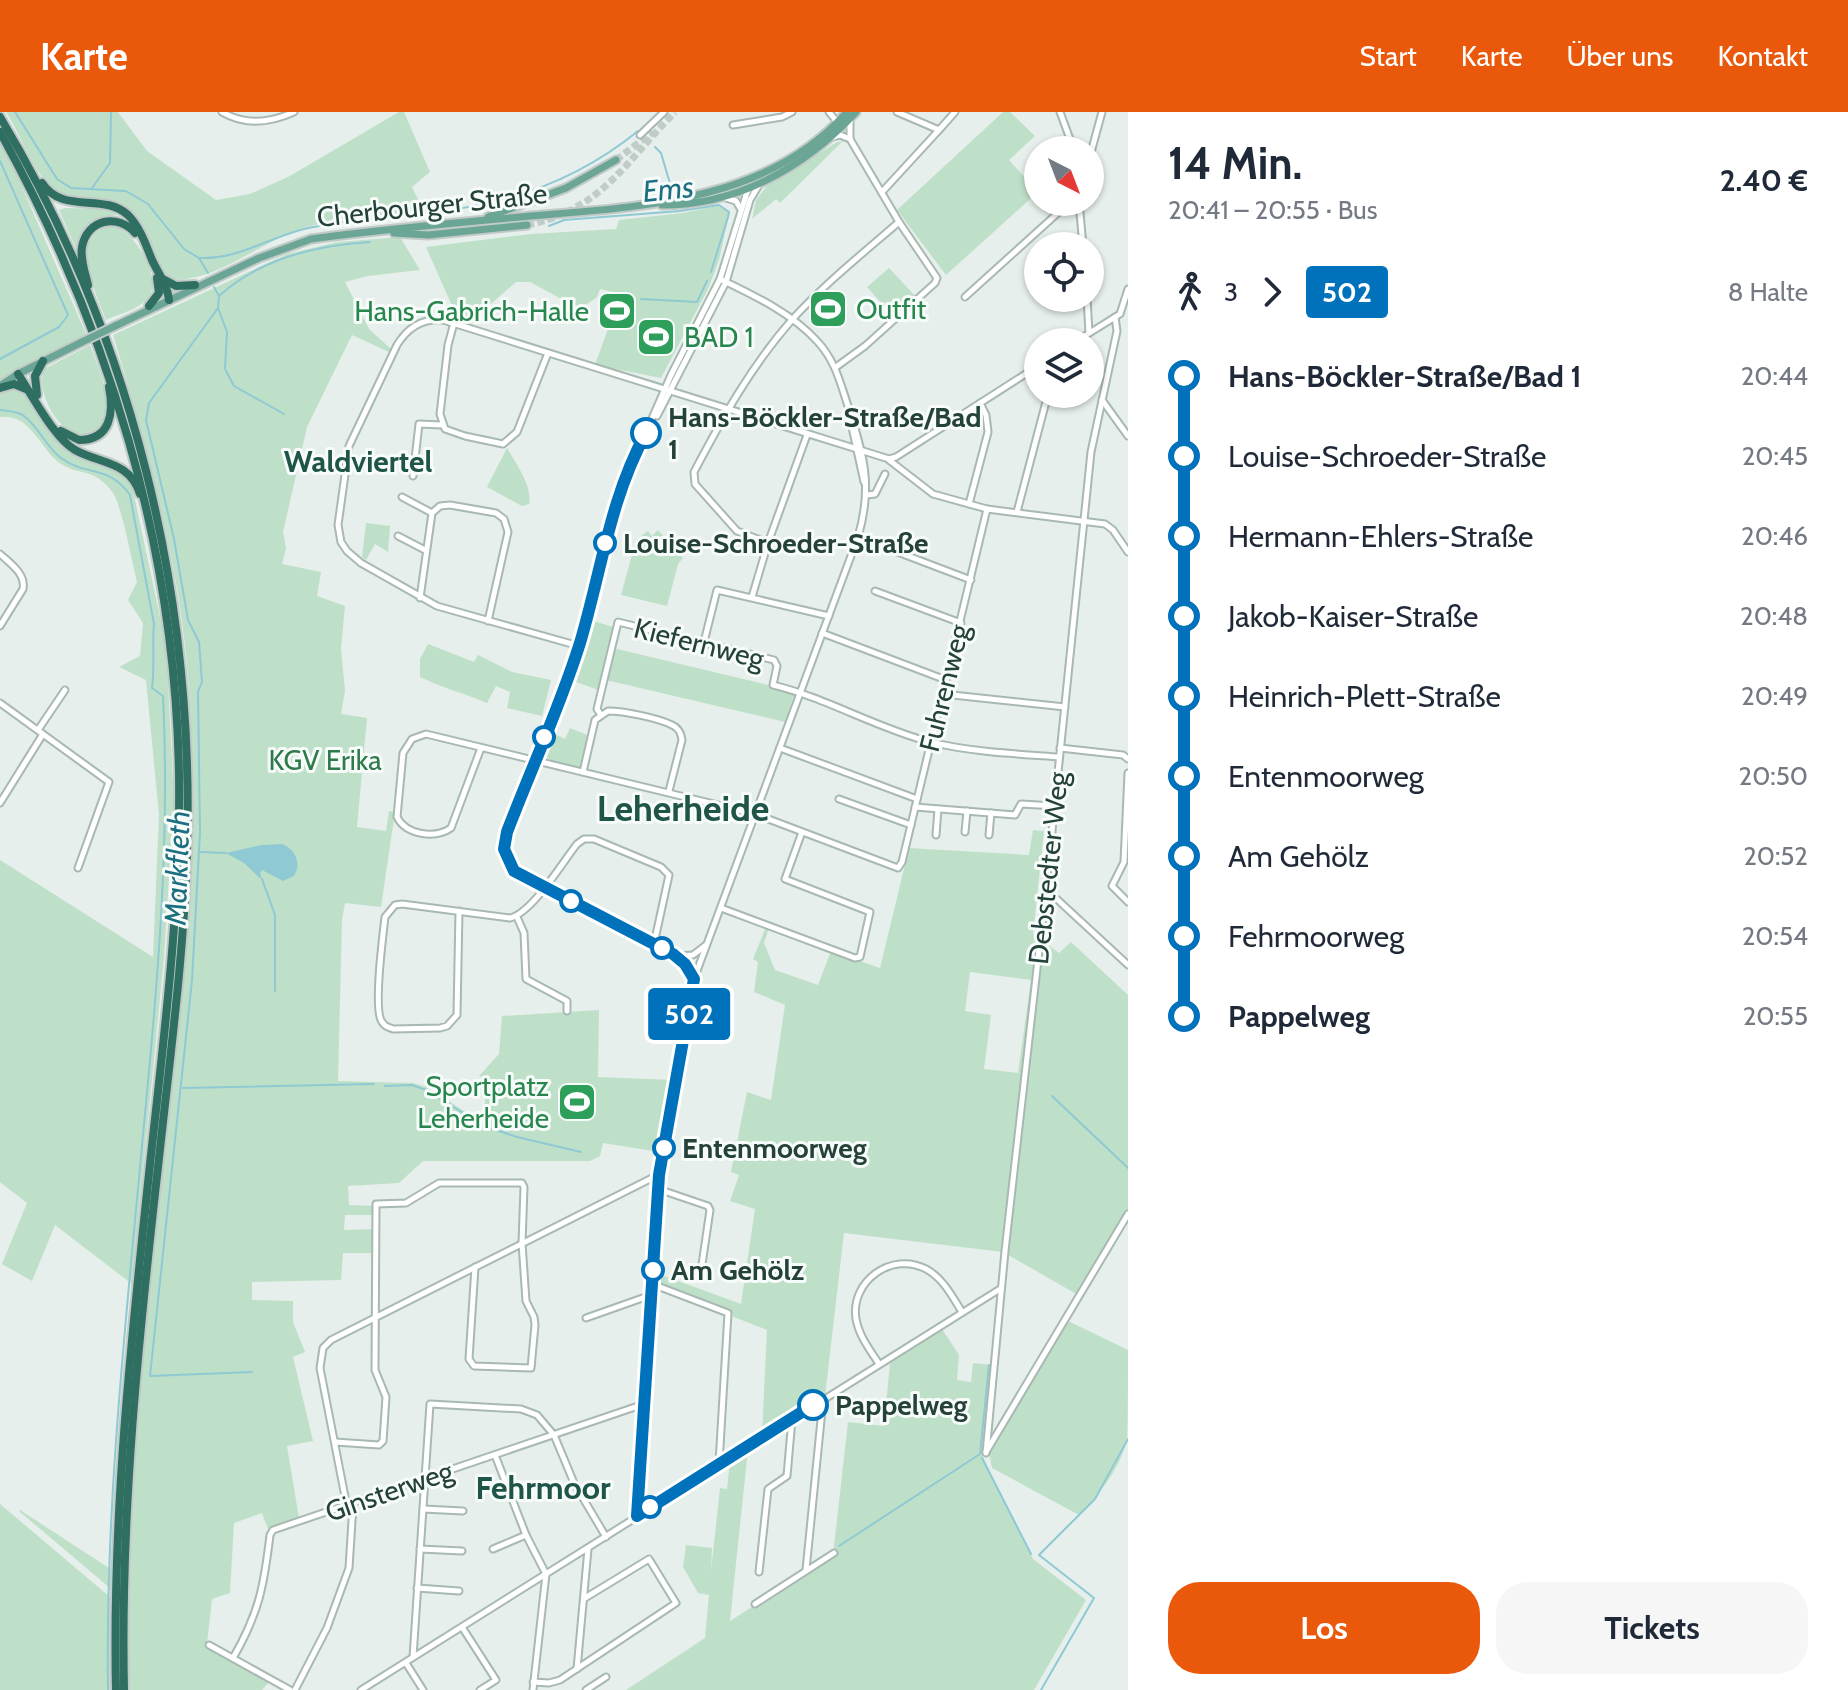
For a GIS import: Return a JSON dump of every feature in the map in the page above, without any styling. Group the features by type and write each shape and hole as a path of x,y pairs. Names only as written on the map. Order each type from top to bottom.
{"highway":[{"path":"0,117 52,214 97,316 135,428 162,541 175,619 187,769 187,853 178,984 133,1417 125,1553 124,1690"},
{"path":"0,132 59,247 105,363 140,476 152,532 175,690 179,771 178,856 169,984 125,1413 117,1552 116,1690"},
{"path":"13,139 18,142 45,188 55,197 68,202 110,206 126,214 143,238 156,273 159,293 149,306"},
{"path":"97,316 82,255 83,243 94,225 111,220 129,227 139,237 168,298"},
{"path":"156,273 171,285 195,285"},
{"path":"33,393 35,376 43,361"},
{"path":"0,387 14,384 33,393 67,436 79,440 95,437 105,430 111,414 105,363"},
{"path":"21,373 70,447 127,472 138,488 147,525 152,532"}],"main road":[{"name":"Cherbourger Straße","path":"644,205 689,205 726,198 747,189 851,114"},
{"name":"Cherbourger Straße","path":"762,178 795,164 829,138 840,124"},
{"path":"466,223 555,193 616,160"},
{"name":"Cherbourger Straße","path":"115,326 149,306 297,243 372,232 644,205 747,189"},
{"path":"372,232 428,235 527,225"},
{"name":"Cherbourger Straße","path":"0,387 43,361 195,285 226,273"},
{"name":"Cherbourger Straße","path":"115,326 133,322 207,286 226,273"}],"street":[{"path":"222,112 256,123 294,112"},
{"path":"640,135 664,112"},
{"path":"733,125 782,117 792,112"},
{"path":"829,112 840,124"},
{"path":"897,112 939,130"},
{"path":"882,192 955,112"},
{"path":"1060,112 1069,136"},
{"path":"1095,136 1102,112"},
{"path":"836,367 865,346 937,278 899,222 850,139 851,114"},
{"path":"829,138 840,135 850,139"},
{"path":"723,280 747,189 762,178"},
{"path":"694,979 676,956 512,868 504,849 507,832 579,646 617,502 633,458 723,280 747,189"},
{"path":"726,198 736,201 741,208"},
{"path":"965,297 1055,216"},
{"path":"768,543 737,531 694,479 694,472 757,364 792,320 899,222"},
{"path":"637,1516 659,1175 694,979 858,537 867,493 860,452 836,367 819,343 792,320 723,280"},
{"name":"Debstedter Weg","path":"1104,390 1117,331 1115,317 1123,310 1128,289"},
{"path":"1097,328 1115,317"},
{"path":"579,646 452,612 420,598 361,563 341,542 338,525 343,470 349,446 402,337 420,322 432,319 454,323 889,459 926,491 969,504 987,509 1084,520 1111,527 1128,552"},
{"path":"454,323 448,345 440,414 442,425 448,432 499,444 507,442 517,432 548,353"},
{"path":"889,459 1024,375"},
{"path":"1104,402 1128,436"},
{"path":"969,504 988,432 980,403"},
{"path":"1017,512 1044,408"},
{"name":"Debstedter Weg","path":"1100,408 1091,452 986,1453 1128,1214"},
{"path":"413,476 419,424 442,425"},
{"path":"752,597 807,435"},
{"path":"867,493 875,494 885,474"},
{"path":"402,497 432,513"},
{"path":"420,598 432,513 440,506 450,505 496,513 507,524 508,532 488,621"},
{"name":"Fuhrenweg","path":"802,832 900,867 987,509"},
{"path":"398,536 425,550"},
{"path":"858,537 971,580"},
{"path":"0,554 24,582 23,589 0,626"},
{"path":"704,642 715,593 720,589 829,616"},
{"path":"875,591 961,623"},
{"name":"Kiefernweg","path":"601,715 597,709 618,622 774,660 777,666 773,685 801,691"},
{"path":"822,633 946,680"},
{"path":"0,803 65,690"},
{"path":"801,691 844,711 931,742 1059,757"},
{"path":"943,694 1065,707"},
{"path":"0,703 109,782 78,868"},
{"path":"583,772 595,720 608,711 671,724 678,729 682,740 669,792"},
{"path":"481,748 451,828 435,834 410,830 401,825 397,808 403,753 412,739 426,734 755,814 802,832 785,879 870,912 860,957 855,958 721,908"},
{"path":"780,748 938,809 1015,815 1021,804 1055,806"},
{"path":"1060,748 1123,755 1128,759"},
{"path":"1128,773 1124,862 1112,886 1128,902"},
{"path":"839,799 911,825"},
{"path":"936,835 938,809"},
{"path":"965,832 967,811"},
{"path":"989,835 991,813"},
{"path":"459,911 457,1015 447,1026 440,1028 393,1029 386,1026 379,1016 379,983 385,917 389,910 402,904 517,917 584,839 594,839 661,867 669,875 654,944"},
{"path":"1046,889 1128,965"},
{"path":"517,917 524,933 526,979 567,1001 567,1011"},
{"path":"676,956 693,955 707,944"},
{"path":"685,965 694,960 707,944"},
{"path":"685,965 693,964 703,955"},
{"path":"685,965 693,995"},
{"path":"209,1645 292,1690 327,1628 349,1568 350,1506 320,1357 323,1348 331,1340 659,1175"},
{"path":"335,1442 379,1445 383,1441 386,1397 375,1370 376,1204 406,1203 439,1183 518,1182 524,1187 522,1243 526,1301 535,1325 531,1368 474,1366 471,1363 475,1267"},
{"path":"658,1189 708,1206 710,1210 700,1278"},
{"path":"879,1364 859,1331 855,1312 860,1293 876,1273 898,1264 923,1267 945,1284 962,1312"},
{"path":"652,1284 728,1313 719,1464"},
{"path":"361,1690 1001,1288"},
{"path":"586,1318 651,1295"},
{"path":"806,1570 823,1399"},
{"path":"413,1658 430,1404 531,1411 543,1420 554,1435 574,1483 606,1537"},
{"name":"Ginsterweg","path":"233,1658 259,1605 271,1532 644,1404"},
{"path":"759,1572 768,1489 787,1476 792,1418"},
{"path":"495,1455 526,1535 546,1574 533,1690"},
{"path":"423,1509 463,1511"},
{"path":"493,1549 526,1535"},
{"path":"577,1669 588,1548"},
{"path":"420,1549 462,1551"},
{"path":"755,1604 834,1553"},
{"path":"533,1682 560,1680 676,1603 649,1559 585,1598"},
{"path":"417,1588 459,1591"},
{"path":"462,1627 496,1680 480,1690"},
{"path":"406,1663 423,1690"},
{"path":"586,1690 606,1677"}],"green space":[{"path":"6,112 118,112 147,151 216,200 250,194 288,177 399,112 404,112 430,172 412,187 424,212 359,217 310,226 280,237 222,268 175,280 160,267 138,221 124,207 107,201 69,198 52,189 37,169"},
{"path":"1003,112 1010,112 1035,136 1024,136 1024,146 1009,160 1024,177 1024,205 946,275 897,210"},
{"path":"843,141 780,203 776,199 752,219 756,200 767,186"},
{"path":"0,142 86,334 0,382"},
{"path":"717,206 730,211 719,260 708,289 661,378 595,365 609,326 604,323 613,292 600,289 597,297 580,309 530,282 516,282 471,321 457,317 426,247 531,234 616,229 619,220"},
{"path":"102,209 118,214 91,226 82,237 77,251 59,210"},
{"path":"110,225 128,234 136,243 148,265 152,286 150,295 142,304 106,320 91,281 87,253 89,241"},
{"path":"400,237 420,270 345,282 369,329 391,349 389,352 352,335 307,427 283,532 286,548 282,564 321,572 317,596 345,606 341,649 345,691 341,714 367,718 357,827 386,831 389,811 395,812 381,907 345,903 338,1081 413,1083 427,1087 484,1124 486,1080 479,1076 499,1054 502,1016 599,1010 598,1077 673,1080 659,1152 603,1143 600,1156 590,1161 423,1161 399,1183 348,1186 349,1205 375,1206 375,1215 345,1215 344,1230 375,1229 374,1253 343,1253 341,1280 252,1282 252,1300 293,1301 293,1322 305,1352 293,1357 313,1441 287,1446 299,1518 268,1529 262,1513 234,1523 230,1593 212,1599 207,1644 269,1682 262,1690 129,1690 131,1556 138,1422 183,969 192,781 186,656 167,534 113,335 287,254 338,242"},
{"path":"889,268 916,297 894,317 867,287"},
{"path":"90,345 105,389 108,414 101,428 90,435 78,435 67,429 50,408 42,381 44,369"},
{"path":"12,387 30,399 70,451 131,481 166,645 174,800 164,957 132,1284 55,1225 32,1281 2,1264 27,1203 0,1182 0,860 153,957 159,815 146,680 119,667 140,656 143,623 128,600 137,582 120,509 113,493 99,479 61,464 28,427 20,421 0,417 0,391"},
{"path":"507,448 526,483 529,504 522,506 487,487"},
{"path":"366,523 390,526 388,552 375,544 366,560 362,557"},
{"path":"658,530 683,558 678,564 667,606 621,595 636,540 648,531 652,536"},
{"path":"594,621 616,628 601,691 576,682"},
{"name":"KGV Erika","path":"428,644 474,662 478,655 512,672 551,680 542,716 507,708 510,692 496,686 487,703 420,677 420,659"},
{"path":"613,648 795,692 785,722 606,680"},
{"path":"570,728 587,735 580,769 552,761 544,755 552,733 565,739"},
{"path":"1033,830 1044,831 1033,934 1059,953 1071,942 1128,995 1128,1210 1078,1295 1003,1252 844,1233 825,1396 762,1434 767,1330 655,1286 656,1273 741,1304 755,1209 730,1201 739,1175 731,1172 747,1092 771,1100 785,1005 754,992 758,962 753,959 766,927 769,928 764,943 775,970 818,985 831,951 880,968 909,848 1029,855","holes":["970,972 1031,980 1018,1073 984,1069 991,1015 965,1011"]},
{"path":"1066,1320 1128,1350 1127,1440 1108,1480 1079,1515 992,1468 989,1453"},
{"path":"942,1329 959,1355 957,1380 971,1382 973,1363 992,1365 983,1457 1033,1559 1086,1600 1034,1690 626,1690 705,1638 709,1595 698,1593 683,1567 686,1545 712,1548 711,1571 720,1488 727,1489 730,1461 748,1449 730,1621 833,1555 848,1422 884,1426 890,1363"},
{"path":"0,1504 110,1597 111,1690 0,1690"},
{"path":"19,1511 112,1570 110,1588"}],"water":[{"path":"282,844 294,853 297,861 294,876 283,881 262,870 262,880 244,863 226,853 262,845"}],"waterway":[{"name":"Markfleth","path":"15,112 57,179 71,188 126,191 148,204 184,249 199,258 208,273"},
{"path":"92,188 110,163 111,112"},
{"path":"199,258 226,256 322,225 475,206 525,193 596,161 638,131"},
{"path":"655,147 661,153 671,187"},
{"path":"0,161 68,315 59,327 0,359"},
{"name":"Ems","path":"549,226 564,220 719,205 729,212 711,272"},
{"name":"Ems","path":"220,295 253,272 290,256 330,246 370,242"},
{"name":"Ems","path":"641,299 697,302 707,281"},
{"name":"Markfleth","path":"214,287 219,296 218,308 149,403 146,420 174,539 188,620 199,642 202,682 198,692 200,832 192,980 150,1376 252,1372"},
{"path":"218,308 227,332 225,369"},
{"path":"226,371 234,386 284,414"},
{"path":"0,410 22,414 61,458 114,479 130,495 154,624 152,688 163,696 165,803 161,910 114,1477 108,1690"},
{"path":"201,852 226,853"},
{"path":"262,879 275,915 275,991"},
{"path":"183,1088 374,1084"},
{"path":"385,1086 412,1085 426,1090 484,1126 581,1152"},
{"path":"1052,1096 1128,1168"},
{"path":"839,1546 980,1454 989,1365"},
{"path":"1041,1690 1094,1598 1039,1555 1095,1499 1128,1439"},
{"path":"982,1458 1031,1554"}],"tunnel":[{"path":"527,225 553,218 594,196 675,112"},
{"path":"616,160 653,132"}],"bus line":[{"name":"502","path":"646,433 617,502 579,646 504,840 504,849 514,871 673,954 685,964 694,979 659,1175 637,1516 813,1405"}],"place":[{"name":"Outfit","path":"828,309"},
{"name":"Hans-Gabrich-Halle","path":"617,311"},
{"name":"BAD 1","path":"656,337"},
{"name":"Hans-Böckler-Straße/Bad 1","path":"646,433"},
{"name":"Louise-Schroeder-Straße","path":"605,543"},
{"name":"Sportplatz Leherheide","path":"577,1102"},
{"name":"Entenmoorweg","path":"664,1148"},
{"name":"Am Gehölz","path":"653,1270"},
{"name":"Pappelweg","path":"813,1405"}],"district":[{"name":"Waldviertel","path":"358,461"},
{"name":"Leherheide","path":"683,808"},
{"name":"Fehrmoor","path":"543,1487"}]}
